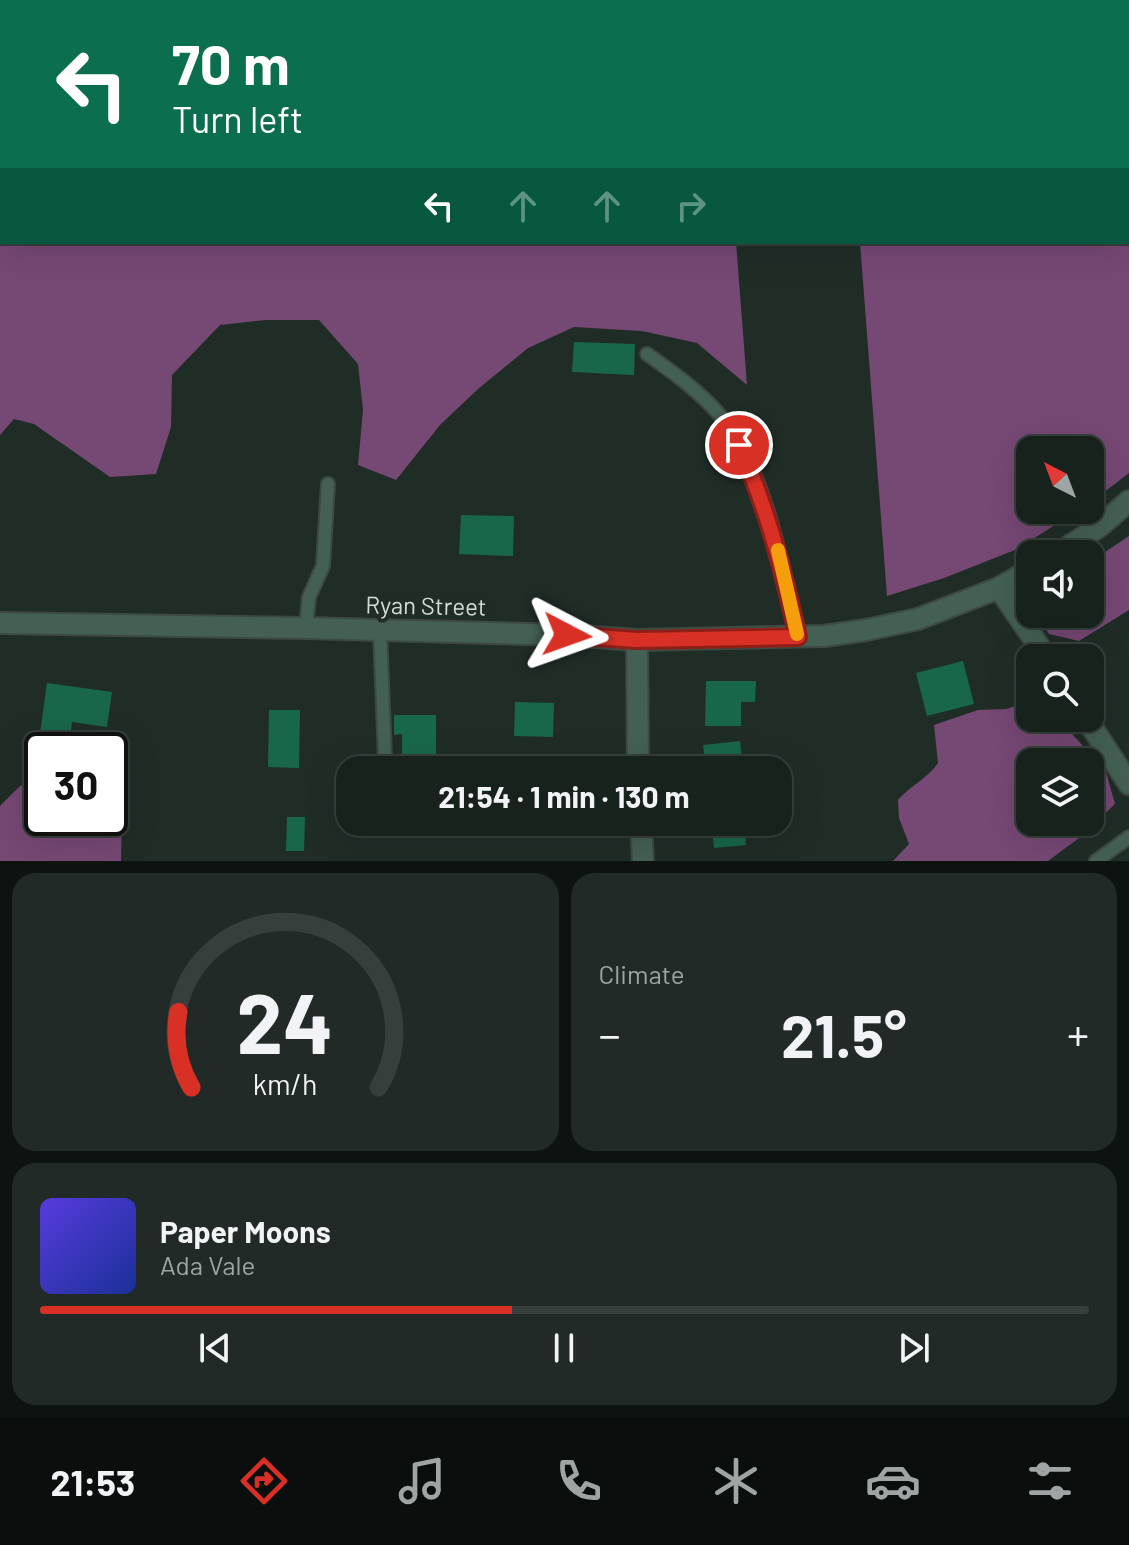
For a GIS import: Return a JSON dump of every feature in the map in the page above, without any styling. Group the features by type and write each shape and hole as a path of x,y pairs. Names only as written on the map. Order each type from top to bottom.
{"street":[{"path":"1078,540 1129,501"},
{"name":"Ryan Street","path":"0,623 306,628 567,635 637,640 798,637 866,630 918,619 999,588 1016,578"},
{"path":"999,588 1037,644"},
{"path":"637,640 637,756"},
{"path":"1095,732 1129,784"},
{"path":"642,836 643,861"}],"lane":[{"path":"647,354 693,389 719,414 739,445 768,516 798,637"},
{"path":"306,628 309,597 323,566 328,484"},
{"path":"380,630 385,756"},
{"path":"1096,861 1129,837"}],"shaded area":[{"path":"0,244 736,244 747,385 697,343 642,331 574,327 528,348 478,389 440,425 396,480 358,465 363,410 358,364 319,320 266,320 220,325 172,375 171,427 156,474 110,477 34,424 14,419 0,435"},
{"path":"860,244 1129,244 1129,473 1104,492 1104,436 1016,436 1016,524 1057,524 1031,540 1016,540 1015,550 887,596"},
{"path":"1129,536 1129,610 1104,626 1104,553"},
{"path":"1045,628 1100,628 1079,641 1049,634"},
{"path":"1016,706 1016,732 1070,732 1085,748 1016,748 1016,836 1081,836 1048,861 893,861 909,844 899,818 898,800 938,763 934,725 978,710"},
{"path":"1104,770 1106,772 1115,804 1104,814"},
{"path":"24,784 24,836 122,836 121,861 0,861 0,806"}],"building":[{"path":"574,342 635,344 634,375 572,372"},
{"path":"461,515 514,516 513,556 459,554"},
{"path":"963,661 974,704 927,716 916,673"},
{"path":"706,681 756,681 755,702 741,702 741,726 705,726"},
{"path":"47,683 112,692 107,727 72,722 71,732 40,732"},
{"path":"515,702 554,703 553,737 514,736"},
{"path":"269,710 300,710 299,768 268,767"},
{"path":"394,715 436,715 436,755 402,755 402,734 394,735"},
{"path":"740,741 742,756 704,756 703,745"},
{"path":"287,817 305,817 304,851 286,851"},
{"path":"713,836 745,836 746,845 714,848"}],"slow traffic":[{"path":"778,550 797,634"}],"route":[{"path":"567,635 637,640 798,637 768,516 739,445"}]}
